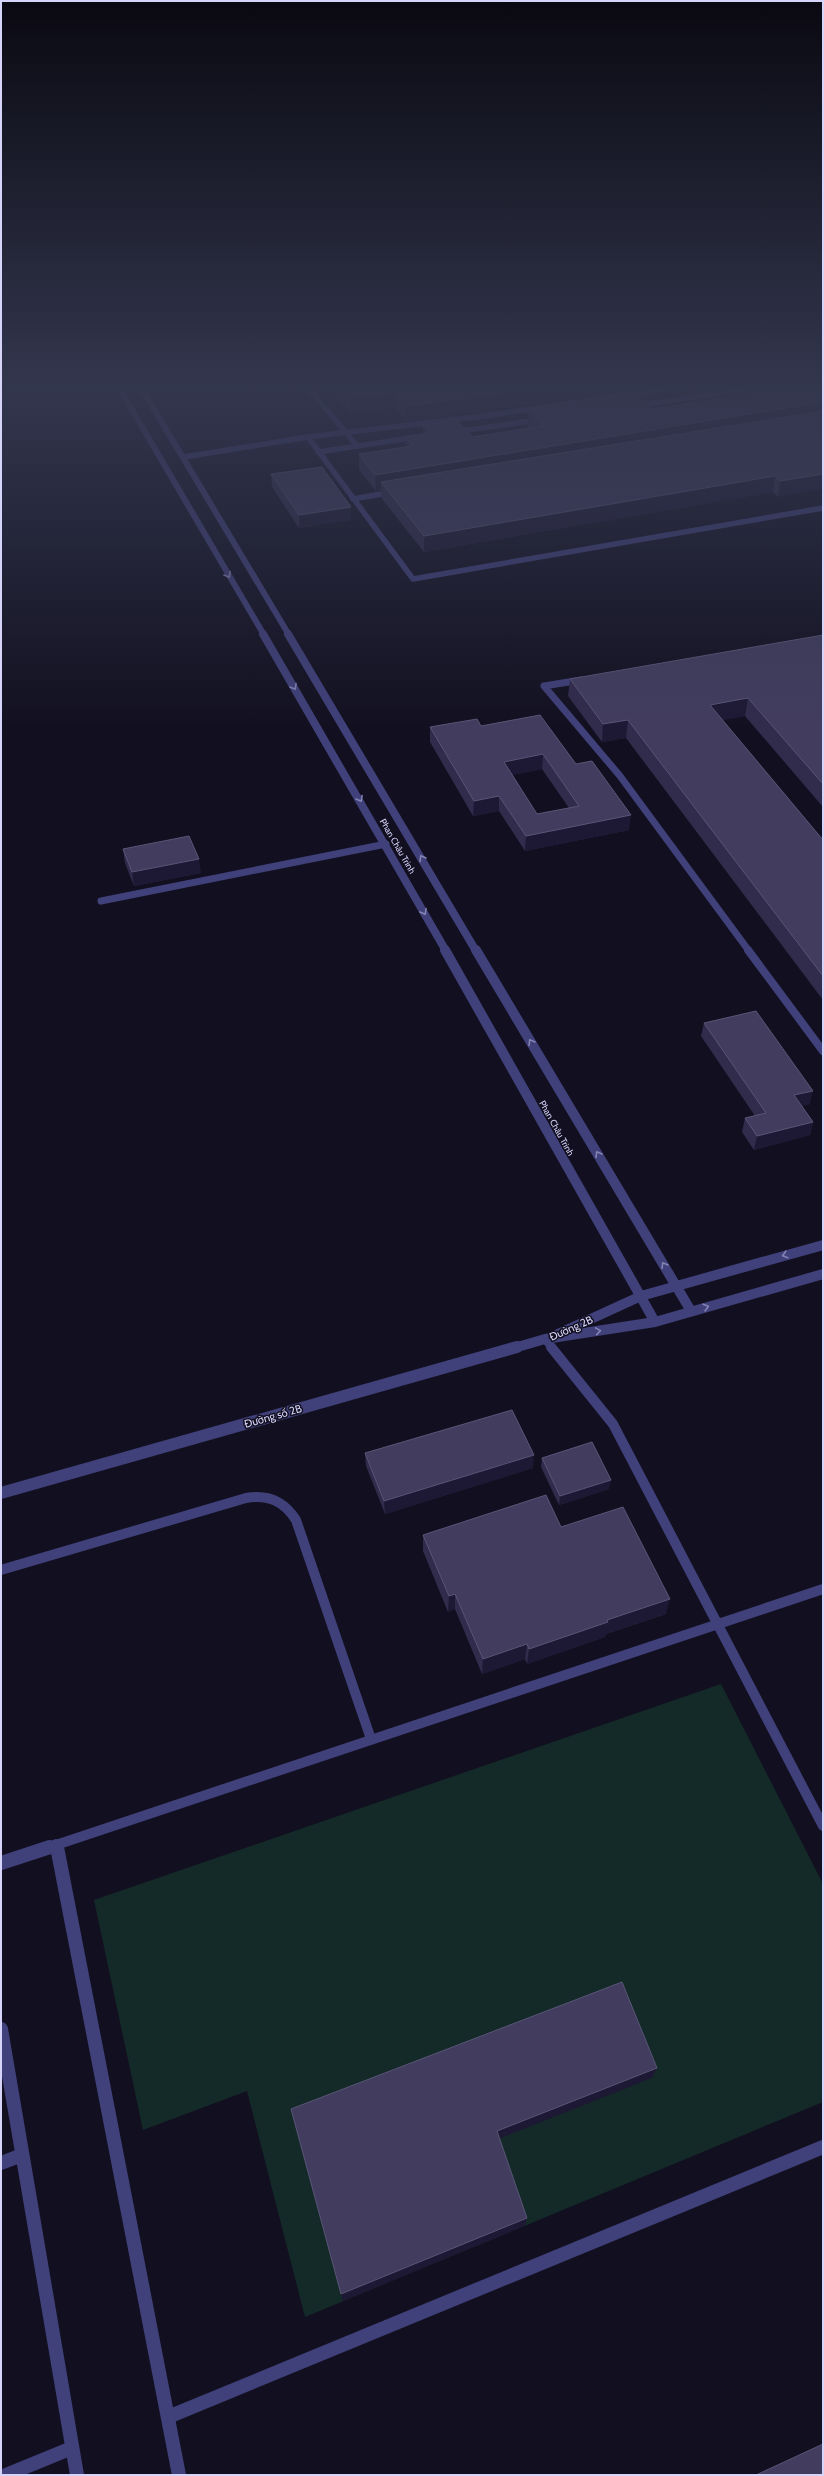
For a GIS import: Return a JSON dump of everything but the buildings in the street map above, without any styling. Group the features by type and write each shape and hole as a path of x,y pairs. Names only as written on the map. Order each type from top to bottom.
{"street":[{"name":"Phan Châu Trinh","path":"185,500 386,844 655,1322"},
{"name":"Phan Châu Trinh","path":"209,500 691,1311"},
{"name":"Đường 2B","path":"545,1339 641,1296 823,1245"},
{"name":"Đường 2B","path":"545,1339 655,1322 823,1274"},
{"name":"Đường số 2B","path":"1,1493 545,1339"}],"lane":[{"path":"354,500 413,579 823,508"},
{"path":"591,678 544,686 620,776 823,1052"},
{"path":"101,901 386,844"},
{"path":"545,1339 613,1424 823,1826"},
{"path":"1,1570 246,1498 264,1496 280,1502 287,1506 296,1520 371,1740"},
{"path":"1,1863 823,1589"},
{"path":"56,1844 180,2475"},
{"path":"1,2029 77,2475"},
{"path":"168,2417 823,2146"},
{"path":"1,2163 22,2155"},
{"path":"6,2475 72,2448"}],"green space":[{"path":"721,1684 823,1884 823,2102 305,2317 247,2091 143,2130 94,1900"}]}
